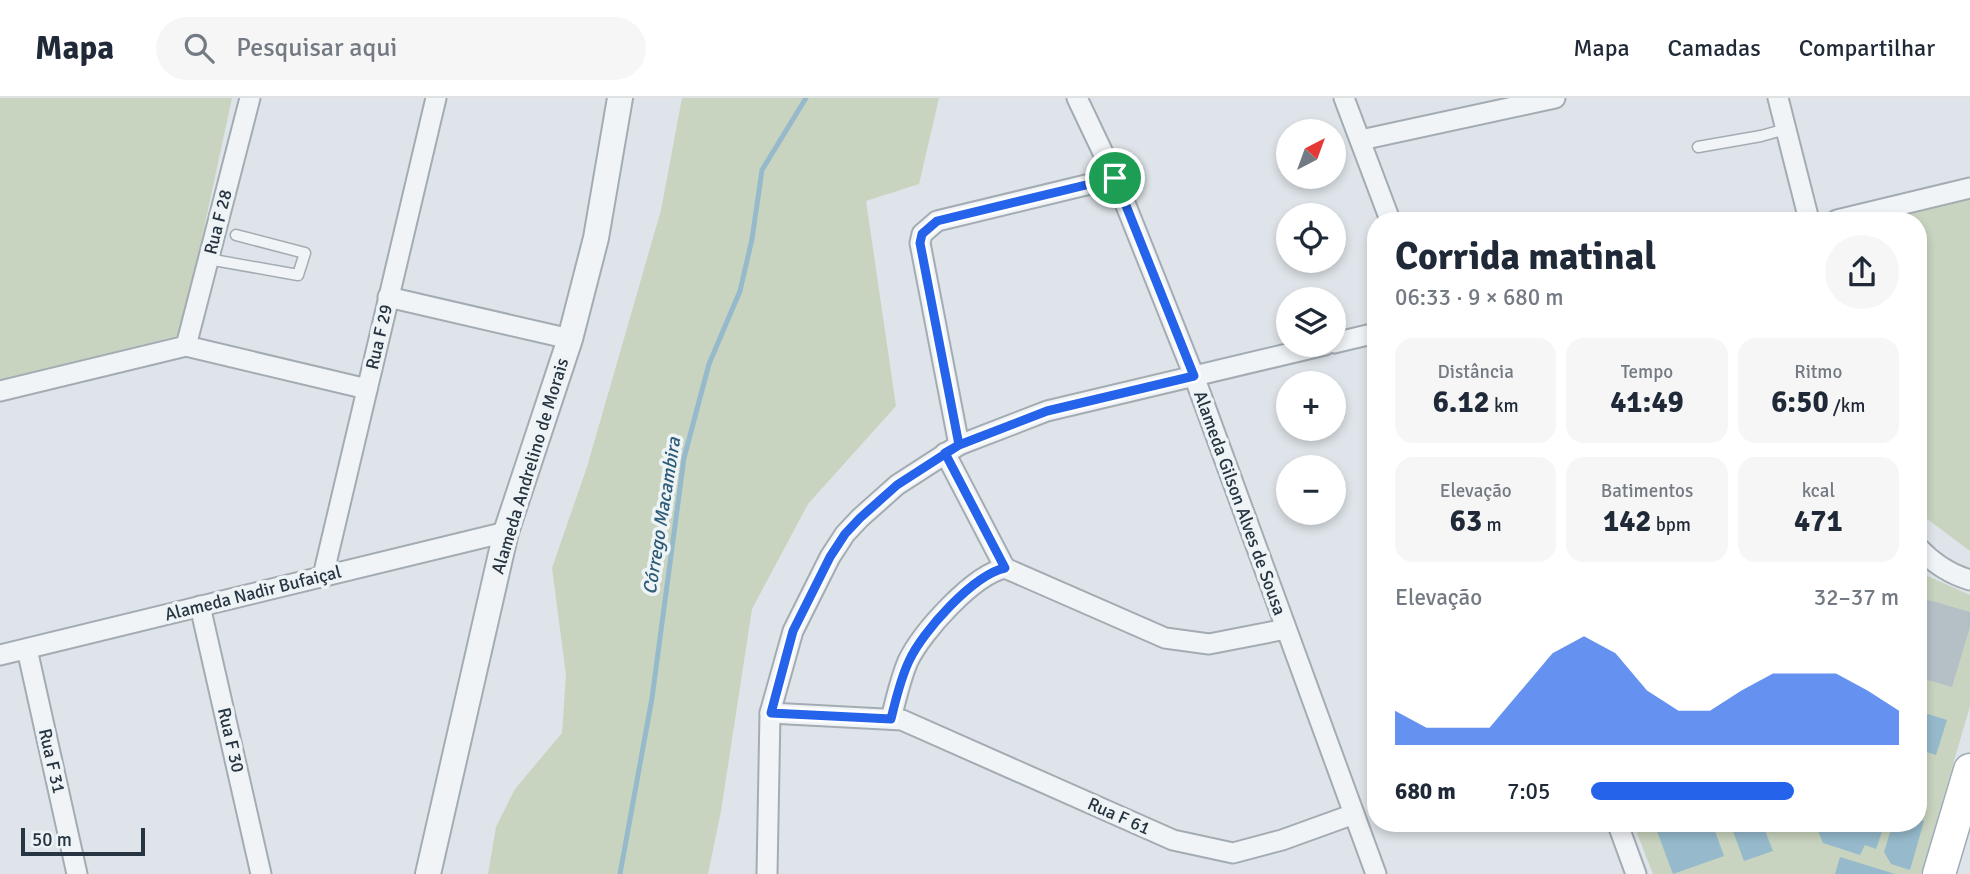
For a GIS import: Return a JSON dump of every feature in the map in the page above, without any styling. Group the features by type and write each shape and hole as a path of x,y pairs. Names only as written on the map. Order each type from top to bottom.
{"main road":[{"path":"1939,874 1970,770"}],"street":[{"name":"Rua F 28","path":"186,346 250,98"},
{"name":"Rua F 29","path":"323,576 436,98"},
{"name":"Alameda Andrelino de Morais","path":"428,874 506,532 570,339 596,239 620,98"},
{"name":"Alameda Gilson Alves de Sousa","path":"1077,98 1115,178 1194,376 1376,874"},
{"path":"1344,98 1387,212"},
{"path":"1361,140 1555,98"},
{"path":"1778,98 1807,212"},
{"path":"1005,568 952,449 920,243 922,234 937,221 1115,178"},
{"path":"1870,212 1970,188"},
{"path":"388,297 570,339"},
{"path":"1346,340 1367,335"},
{"path":"0,391 186,346 367,389"},
{"path":"767,874 771,713 793,631 830,557 845,534 897,485 952,449 1047,411 1276,357"},
{"name":"Alameda Nadir Bufaiçal","path":"0,655 506,532"},
{"path":"1927,556 1955,575 1970,580"},
{"path":"891,719 898,688 910,658 955,600 995,570 1005,568 1165,638 1209,643 1286,629"},
{"name":"Rua F 30","path":"200,606 261,874"},
{"name":"Rua F 31","path":"27,649 77,874"},
{"name":"Rua F 61","path":"771,713 902,720 1172,840 1233,853 1282,840 1354,814"},
{"path":"1621,832 1636,874"}],"lane":[{"path":"1698,147 1786,129"},
{"path":"208,260 299,275 305,253 236,235"}],"green space":[{"path":"0,98 232,98 181,335 0,380"},
{"path":"682,98 939,98 919,184 866,201 896,406 808,504 752,609 721,811 708,874 488,874 496,827 515,789 562,733 566,675 552,568 587,467 661,210"},
{"path":"1970,197 1970,551 1927,519 1927,212 1906,212"},
{"path":"1927,576 1970,595 1970,706 1921,874 1653,874 1637,832 1927,832"}],"water":[{"path":"1927,714 1947,720 1936,755 1927,752"},
{"path":"1657,832 1715,832 1724,856 1673,874"},
{"path":"1733,832 1766,832 1773,851 1744,861"},
{"path":"1819,832 1882,832 1876,849 1865,845 1860,855 1823,843"},
{"path":"1890,832 1921,832 1910,870 1891,864 1884,852"},
{"path":"1840,857 1895,874 1835,874"}],"building":[{"path":"1927,600 1970,612 1970,627 1952,687 1927,680"}],"waterway":[{"name":"Córrego Macambira","path":"620,874 652,698 684,458 709,364 740,291 752,239 762,170 806,98"}],"route":[{"path":"1115,178 937,221 922,234 920,243 959,445 945,453 1005,568 995,570 972,585 935,624 910,658 898,688 891,719 771,713 793,631 830,557 845,534 897,485 945,453 959,445 1047,411 1194,376 1115,178"}]}
